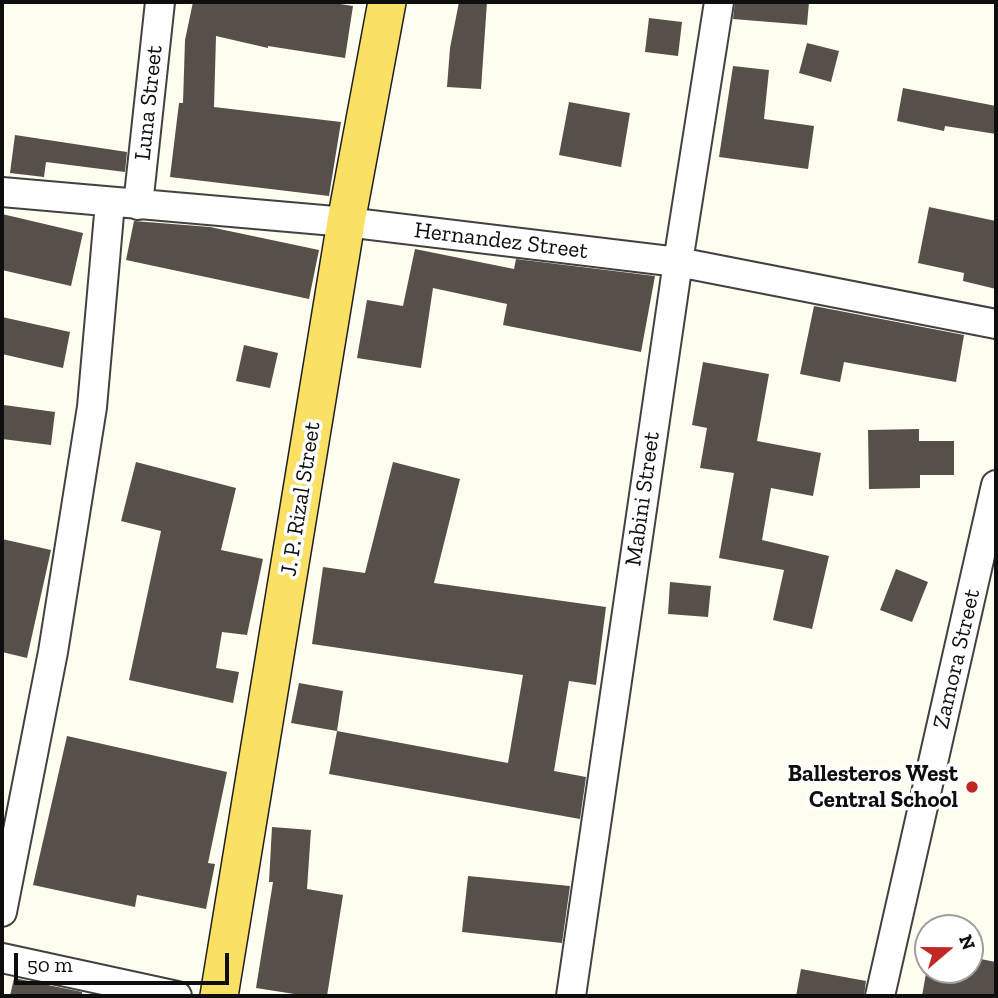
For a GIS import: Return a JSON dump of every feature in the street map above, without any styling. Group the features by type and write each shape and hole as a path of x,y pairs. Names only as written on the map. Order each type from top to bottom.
{"main road":[{"name":"J. P. Rizal Street","path":"219,996 346,222 387,2"}],"street":[{"name":"Luna Street","path":"138,205 160,2"},
{"name":"Mabini Street","path":"571,996 678,262 719,2"},
{"name":"Hernandez Street","path":"2,192 346,222 678,262 996,324"},
{"path":"2,912 53,652 92,407 110,203"},
{"name":"Zamora Street","path":"880,996 996,485"},
{"path":"2,958 177,996"}],"building":[{"path":"193,2 328,2 353,6 345,58 268,48 216,36 214,107 341,122 329,196 170,177 179,103 183,103 185,40"},
{"path":"459,2 487,2 481,89 447,87 450,48"},
{"path":"735,2 809,2 807,25 733,19"},
{"path":"649,18 682,22 678,56 645,52"},
{"path":"807,43 839,51 831,82 799,73"},
{"path":"733,66 769,70 764,119 814,126 808,169 719,157"},
{"path":"903,88 996,106 996,134 945,126 944,131 897,121"},
{"path":"569,102 630,113 621,167 559,155"},
{"path":"15,135 127,152 125,172 46,162 44,177 10,173"},
{"path":"929,207 996,221 996,289 963,281 964,273 918,263"},
{"path":"2,214 83,233 71,286 2,270"},
{"path":"134,221 210,227 319,250 309,299 126,260"},
{"path":"415,249 514,269 516,259 655,276 641,352 503,325 507,304 433,288 421,368 357,358 367,300 403,306"},
{"path":"814,306 964,335 956,382 844,362 840,382 800,374"},
{"path":"2,317 70,332 63,368 2,354"},
{"path":"244,345 278,353 270,388 236,381"},
{"path":"703,362 769,374 757,441 821,453 813,496 771,488 762,540 829,556 812,629 773,620 784,570 719,558 734,473 700,468 707,428 692,425"},
{"path":"4,405 55,412 51,445 2,439"},
{"path":"919,429 919,441 954,441 954,475 920,475 920,488 869,489 868,430"},
{"path":"136,462 236,488 221,550 263,559 247,635 222,632 216,668 239,672 233,703 129,680 161,531 121,521"},
{"path":"393,462 460,479 434,583 606,607 596,685 569,681 554,771 586,777 580,819 329,774 337,731 508,763 523,675 312,644 323,567 365,573"},
{"path":"2,539 51,550 27,658 2,652"},
{"path":"896,569 928,582 912,622 880,610"},
{"path":"670,582 711,586 708,617 668,614"},
{"path":"299,683 343,691 337,731 291,723"},
{"path":"67,736 227,772 208,863 215,864 206,909 137,895 135,907 33,885"},
{"path":"272,827 311,830 307,889 343,895 327,996 307,996 256,988 273,882 269,882"},
{"path":"468,876 570,886 562,943 462,932"},
{"path":"984,960 996,962 996,996 922,996 924,984 984,984"},
{"path":"801,969 866,981 864,996 796,996"},
{"path":"14,978 82,992 82,996 10,996"}],"place":[{"name":"Ballesteros West Central School","path":"972,787"}]}
